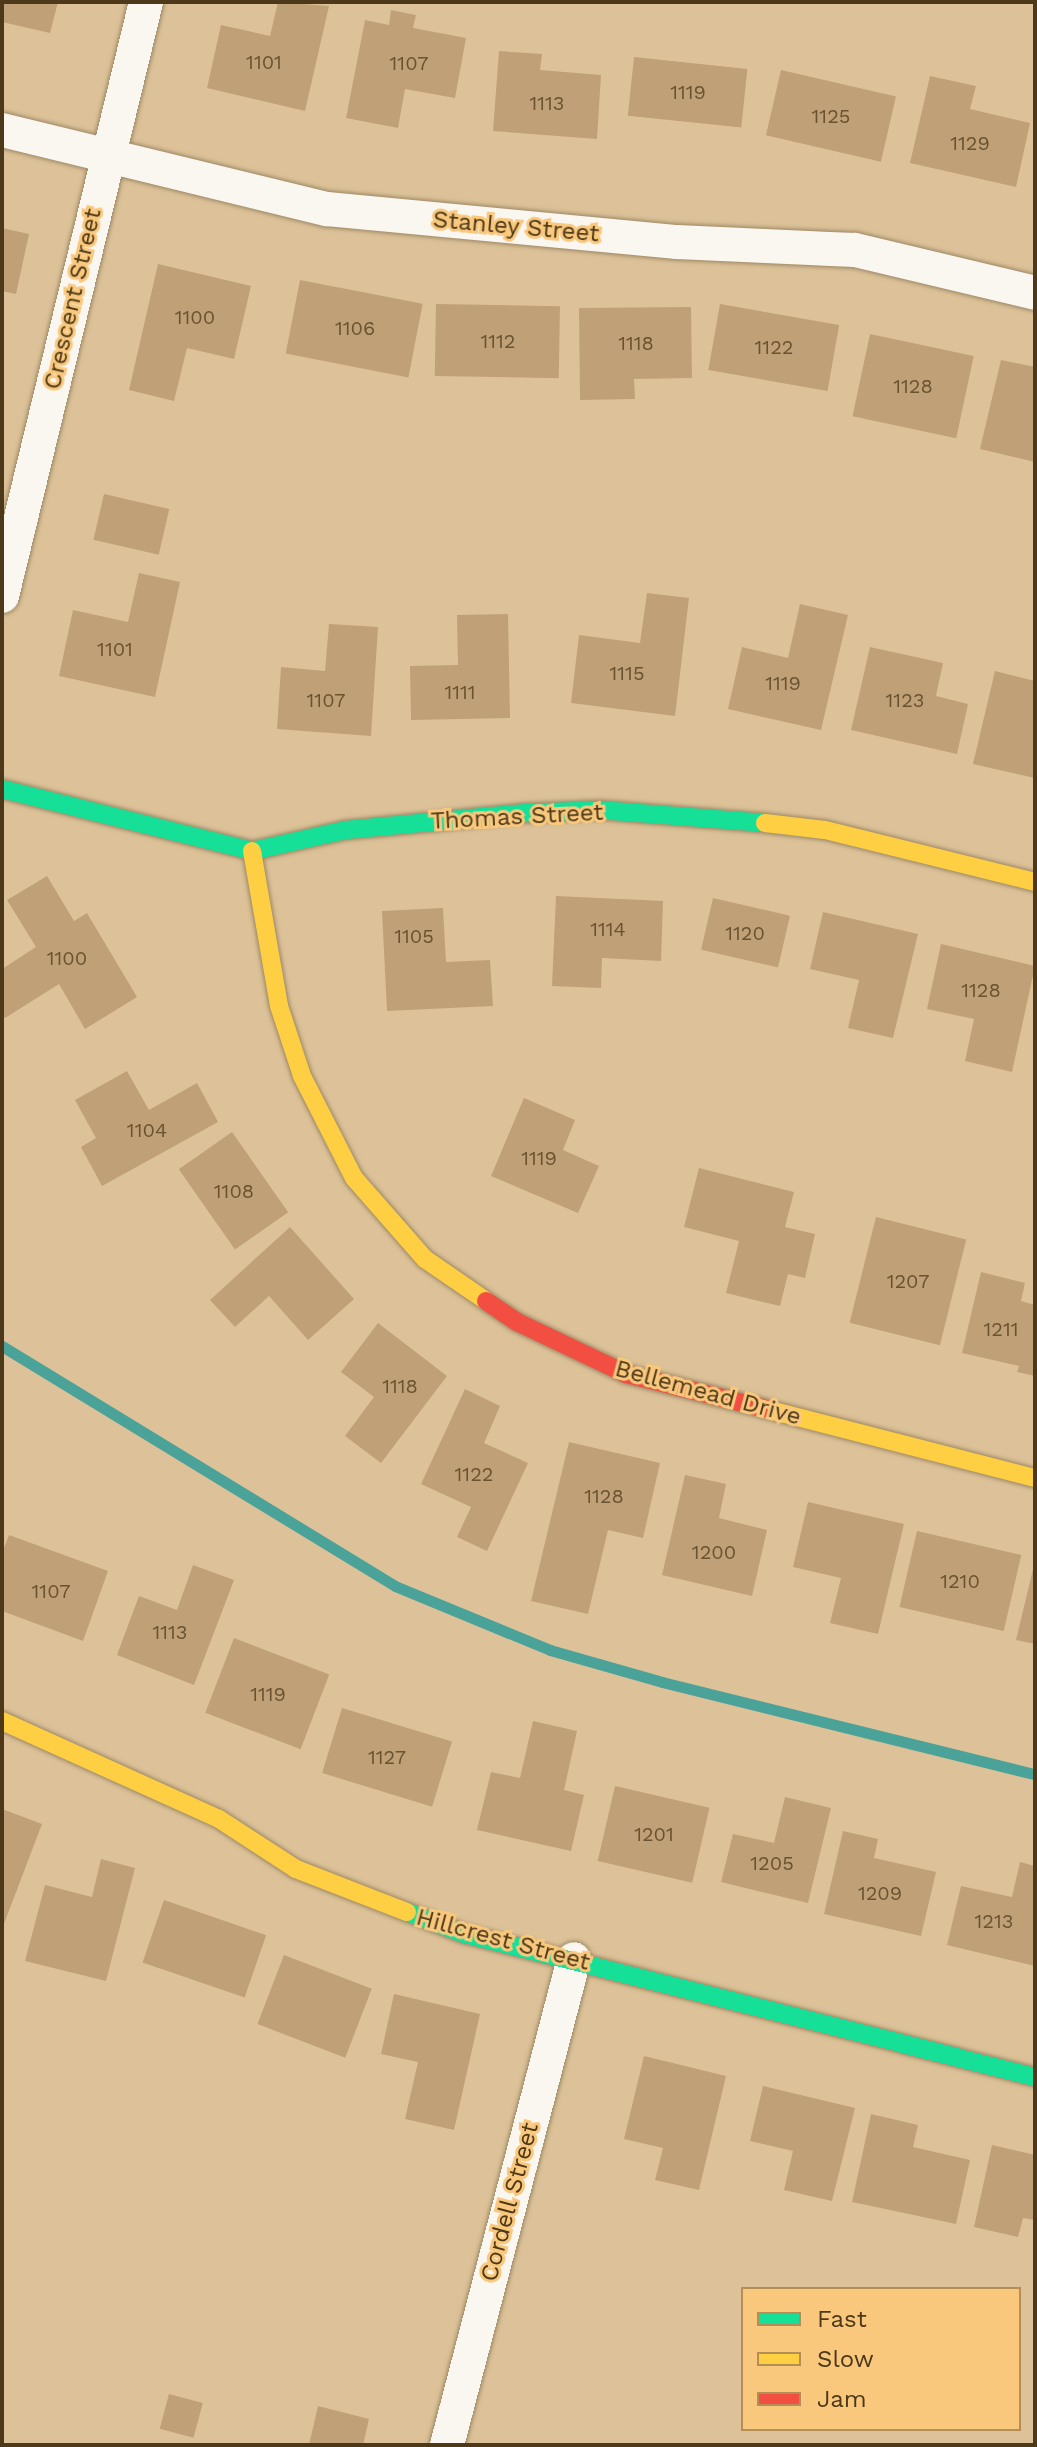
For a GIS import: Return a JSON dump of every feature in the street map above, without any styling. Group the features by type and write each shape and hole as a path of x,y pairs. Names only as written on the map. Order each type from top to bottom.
{"street":[{"name":"Crescent Street","path":"2,596 146,2"},
{"name":"Stanley Street","path":"2,130 327,209 677,242 855,250 1035,293"},
{"name":"Thomas Street","path":"2,789 252,851 346,830 526,813 600,810 718,817 825,830 1035,882"},
{"name":"Bellemead Drive","path":"252,851 279,1006 302,1076 354,1178 425,1259 517,1322 626,1374 1035,1478"},
{"name":"Hillcrest Street","path":"2,1721 219,1819 296,1869 465,1934 1035,2077"},
{"name":"Cordell Street","path":"447,2445 574,1959"}],"building":[{"path":"2,2 58,2 50,33 2,22"},
{"path":"278,2 329,6 305,111 207,88 221,25 270,36"},
{"path":"391,10 416,15 413,28 466,38 455,98 405,89 398,128 346,118 365,20 389,25"},
{"path":"499,51 542,54 540,70 601,75 597,139 493,131"},
{"path":"634,57 747,69 741,128 628,116"},
{"path":"781,70 896,97 881,162 766,135"},
{"path":"930,76 976,86 970,109 1030,123 1016,187 910,163"},
{"path":"2,228 29,234 16,294 2,291"},
{"path":"158,264 251,286 234,359 187,348 174,401 129,390"},
{"path":"300,280 423,304 408,377 286,354"},
{"path":"436,304 560,306 559,378 435,376"},
{"path":"720,304 839,325 828,391 708,370"},
{"path":"691,307 692,378 634,379 635,399 580,400 579,308"},
{"path":"870,334 974,356 956,438 853,416"},
{"path":"1001,360 1035,367 1035,462 980,449"},
{"path":"104,494 169,509 159,555 93,540"},
{"path":"139,573 180,582 155,697 59,676 73,610 128,622"},
{"path":"647,593 689,598 675,716 571,703 579,635 640,643"},
{"path":"800,604 848,615 821,730 728,709 742,647 788,658"},
{"path":"508,614 510,718 411,720 410,666 458,665 457,615"},
{"path":"329,624 378,627 371,736 277,729 281,667 325,671"},
{"path":"870,647 943,663 936,696 968,704 957,754 851,730"},
{"path":"995,671 1035,681 1035,778 973,764"},
{"path":"47,876 74,921 87,913 137,997 85,1029 59,984 5,1018 2,1014 2,969 36,947 7,900"},
{"path":"556,896 663,901 661,961 602,958 601,988 552,986"},
{"path":"713,898 790,916 778,967 701,950"},
{"path":"443,908 446,962 490,960 493,1006 387,1011 382,911"},
{"path":"823,912 918,934 893,1038 848,1028 859,980 810,969"},
{"path":"941,944 1035,966 1012,1072 965,1061 974,1019 927,1009"},
{"path":"127,1071 149,1110 197,1083 218,1122 102,1186 81,1147 96,1138 75,1100"},
{"path":"524,1098 575,1120 563,1150 599,1166 578,1213 491,1176"},
{"path":"232,1132 288,1212 235,1250 179,1169"},
{"path":"699,1168 794,1192 785,1227 815,1234 805,1278 788,1274 780,1306 726,1293 739,1241 684,1227"},
{"path":"876,1217 966,1239 940,1345 850,1323"},
{"path":"290,1227 354,1299 308,1340 269,1296 235,1327 210,1300"},
{"path":"981,1272 1025,1283 1021,1301 1035,1305 1035,1376 1017,1372 1019,1366 962,1353"},
{"path":"378,1323 447,1376 381,1463 345,1436 374,1397 341,1372"},
{"path":"465,1389 500,1406 484,1443 528,1463 487,1551 457,1537 471,1507 421,1484"},
{"path":"569,1442 660,1463 643,1538 608,1530 588,1614 531,1601"},
{"path":"685,1475 726,1484 719,1518 767,1530 752,1596 662,1575"},
{"path":"808,1502 904,1524 878,1634 830,1623 841,1578 793,1567"},
{"path":"917,1531 1021,1555 1004,1631 899,1607"},
{"path":"9,1535 108,1571 83,1641 2,1611 2,1553"},
{"path":"193,1565 234,1580 194,1685 117,1655 139,1596 177,1610"},
{"path":"1035,1565 1035,1644 1016,1640"},
{"path":"234,1638 329,1675 301,1749 205,1713"},
{"path":"342,1708 452,1742 432,1807 322,1773"},
{"path":"533,1721 577,1731 564,1790 584,1795 571,1851 477,1830 491,1772 520,1778"},
{"path":"615,1786 710,1808 692,1883 598,1861"},
{"path":"785,1797 831,1808 808,1903 721,1882 733,1834 774,1843"},
{"path":"2,1809 42,1824 2,1929"},
{"path":"843,1831 878,1839 874,1858 936,1872 921,1936 824,1914"},
{"path":"101,1859 135,1868 106,1981 25,1961 45,1885 92,1897"},
{"path":"1020,1862 1035,1866 1035,1966 947,1945 961,1886 1012,1897"},
{"path":"164,1900 266,1935 245,1998 143,1962"},
{"path":"284,1955 372,1989 345,2058 257,2024"},
{"path":"394,1994 480,2014 454,2130 405,2119 418,2062 381,2054"},
{"path":"644,2056 726,2076 699,2190 655,2180 663,2148 624,2139"},
{"path":"763,2086 855,2108 832,2201 784,2190 793,2151 750,2141"},
{"path":"871,2114 918,2125 913,2147 970,2160 956,2224 852,2202"},
{"path":"992,2145 1035,2155 1035,2220 1023,2218 1018,2237 974,2227"},
{"path":"169,2394 203,2403 193,2438 160,2429"},
{"path":"318,2406 369,2419 363,2445 309,2445"}],"waterway":[{"path":"2,1346 395,1586 550,1650 662,1682 1035,1774"}],"traffic: fast":[{"path":"2,789 252,851 346,830 526,813 600,810 765,823"},
{"path":"407,1912 465,1934 1035,2077"}],"traffic: slow":[{"path":"765,823 825,830 1035,882"},
{"path":"252,851 279,1006 302,1076 354,1178 425,1259 486,1301"},
{"path":"766,1409 1035,1478"},
{"path":"2,1721 219,1819 296,1869 407,1912"}],"traffic: jam":[{"path":"486,1301 517,1322 626,1374 766,1409"}]}
